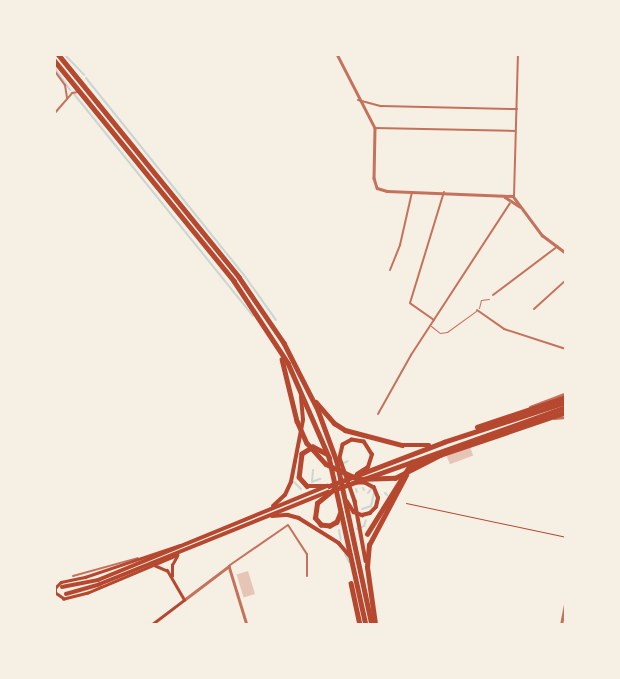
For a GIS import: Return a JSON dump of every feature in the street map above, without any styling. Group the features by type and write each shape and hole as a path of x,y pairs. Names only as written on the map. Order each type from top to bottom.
{"highway":[{"path":"58,54 254,298 293,358 310,393 339,470 374,625"},
{"path":"54,60 234,281 293,372 329,457"},
{"path":"272,336 288,373 296,418 307,443 326,464 350,477 374,481 404,474 440,454 566,412"},
{"path":"310,393 334,423 345,430 402,445 444,442"},
{"path":"344,500 338,520 332,526 323,526 316,521 317,503 331,488 566,397"},
{"path":"374,625 367,567 368,548 389,501 411,462 433,444 566,397"},
{"path":"349,481 523,421 566,412"},
{"path":"331,488 307,486 299,472 302,454 309,448 317,447 339,470"},
{"path":"365,535 413,467 441,449"},
{"path":"342,508 366,625"},
{"path":"351,583 360,625"}],"main road":[{"path":"264,511 285,495 291,482 303,420 297,381"},
{"path":"349,481 371,461 366,444 355,439 345,443 340,454 339,470 365,535 367,567"},
{"path":"344,500 354,512 362,515 373,511 378,501 372,486 349,481"},
{"path":"66,594 100,584 264,511 331,488"},
{"path":"62,587 98,580 260,519 331,488"},
{"path":"260,519 279,515 295,516 342,546 354,565"},
{"path":"173,579 172,565 188,545"},
{"path":"179,554 79,595 62,598 55,593 61,582 188,545"},
{"path":"151,625 184,600 165,569 152,566"}],"street":[{"path":"337,54 358,100 375,128 376,186 387,191 513,197 541,233 566,253"},
{"path":"378,414 513,197 518,54"},
{"path":"54,70 65,85 66,99"},
{"path":"54,114 75,92 81,93"},
{"path":"358,100 381,106 517,109"},
{"path":"375,128 516,131"},
{"path":"390,270 400,245 412,191"},
{"path":"435,320 410,303 444,192"},
{"path":"502,195 521,207"},
{"path":"493,295 558,246"},
{"path":"534,309 566,280"},
{"path":"477,310 504,329 566,349"},
{"path":"523,421 566,412"},
{"path":"184,600 288,525 307,554 307,576"},
{"path":"73,576 138,558"},
{"path":"229,566 247,625"},
{"path":"561,625 566,599"}],"lane":[{"path":"431,326 440,333 447,332 477,310 481,300 489,299"}],"path":[{"path":"406,503 566,537"}],"building":[{"path":"470,447 473,455 450,464 447,456"},
{"path":"248,571 255,594 244,597 237,575"}],"waterway":[{"path":"64,54 84,75"},
{"path":"54,67 70,90"},
{"path":"86,78 244,275 276,320"},
{"path":"74,94 253,316"},
{"path":"344,463 348,461"},
{"path":"313,470 312,482 320,479"},
{"path":"294,482 301,489"},
{"path":"368,493 371,489"},
{"path":"362,509 371,506 374,493"},
{"path":"357,529 364,526 366,520"},
{"path":"339,530 341,540"},
{"path":"345,554 349,562"}]}
